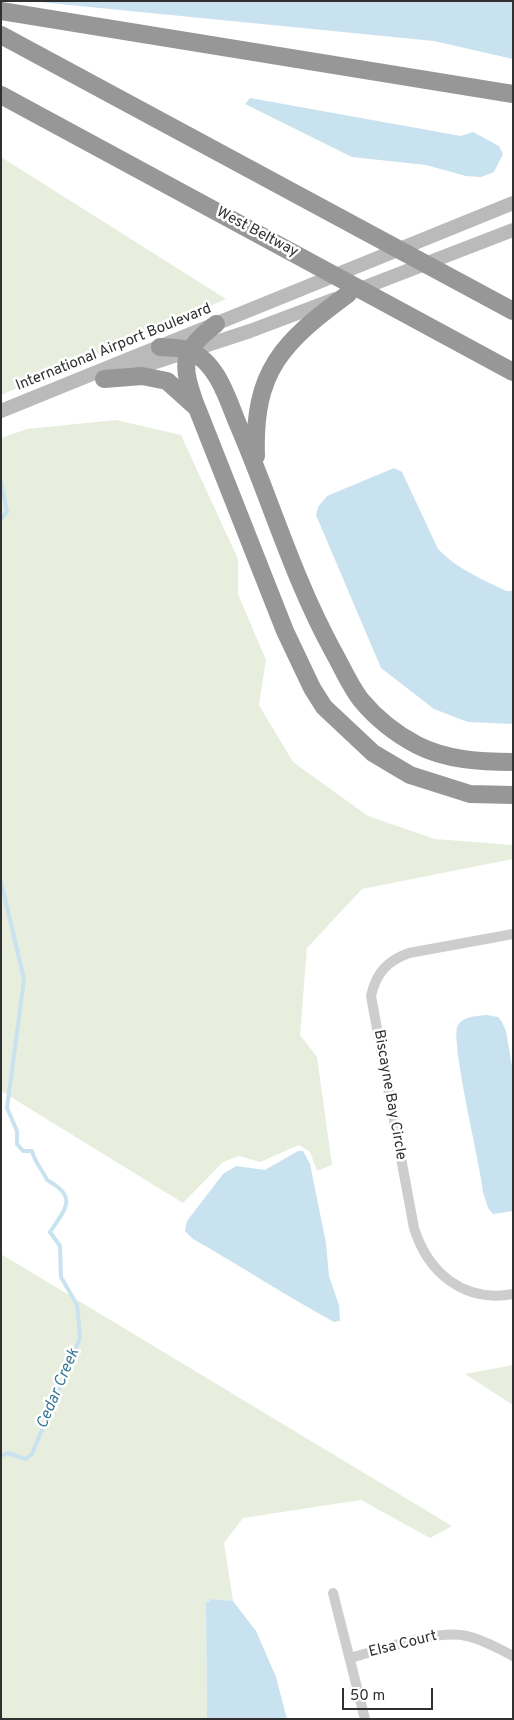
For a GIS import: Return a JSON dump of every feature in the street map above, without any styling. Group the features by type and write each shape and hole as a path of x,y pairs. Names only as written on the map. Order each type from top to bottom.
{"highway":[{"path":"1,11 469,89 513,94"},
{"path":"1,35 513,311"},
{"path":"469,89 513,99"},
{"name":"West Beltway","path":"1,95 513,372"},
{"path":"256,466 255,423 263,388 277,359 295,336 348,294"},
{"path":"216,324 198,338 190,351 185,365 197,408 285,631 312,688 324,707 373,753 410,775 470,794 513,795"},
{"path":"160,347 190,351 206,363 220,381 256,466 286,549 316,620 360,699 375,715 417,745 473,761 513,762"},
{"path":"104,379 142,376 167,381 197,408"}],"main road":[{"name":"International Airport Boulevard","path":"16,405 513,203"},
{"name":"International Airport Boulevard","path":"16,405 46,399 250,331 513,230"},
{"path":"1,411 16,405"}],"street":[{"name":"Biscayne Bay Circle","path":"513,934 409,953 395,958 383,968 374,982 371,996 414,1228 420,1248 431,1265 462,1289 481,1295 513,1294"},
{"path":"333,1593 366,1719"},
{"name":"Elsa Court","path":"350,1658 434,1636 449,1634 483,1641 513,1656"}],"green space":[{"path":"1,157 226,299 1,395"},
{"path":"116,420 181,435 238,559 238,594 266,660 259,705 293,762 368,816 435,839 513,845 513,859 362,889 307,948 300,1035 317,1057 332,1165 317,1171 310,1152 299,1145 260,1162 239,1156 223,1162 183,1203 1,1091 1,438 27,429"},
{"path":"1,1254 452,1526 430,1538 361,1500 243,1518 224,1543 233,1601 212,1599 206,1603 207,1719 1,1719"},
{"path":"513,1365 513,1405 465,1374"}],"water":[{"path":"29,1 513,1 513,59 434,41"},
{"path":"250,98 461,136 473,132 499,146 503,154 494,172 481,177 466,176 426,165 352,157 245,104"},
{"path":"394,468 402,472 438,549 470,573 506,591 513,591 513,724 468,722 434,709 381,668 316,515 318,507 327,496"},
{"path":"487,1015 498,1017 502,1022 506,1031 513,1072 513,1211 493,1214 488,1208 483,1192 461,1077 456,1035 458,1025 464,1020"},
{"path":"298,1151 303,1151 310,1164 326,1243 329,1276 339,1305 340,1321 334,1322 298,1302 193,1239 185,1231 187,1221 223,1174 236,1166 265,1170"},
{"path":"212,1599 233,1601 256,1631 276,1677 287,1719 207,1719 206,1603"}],"waterway":[{"name":"Cedar Creek","path":"1,482 7,512 1,519"},
{"name":"Cedar Creek","path":"1,882 24,979 7,1108 17,1131 17,1144 23,1151 32,1151 47,1180 57,1186 66,1198 61,1216 50,1232 60,1246 61,1277 77,1305 80,1338 32,1454 26,1459 7,1453 1,1456"}]}
